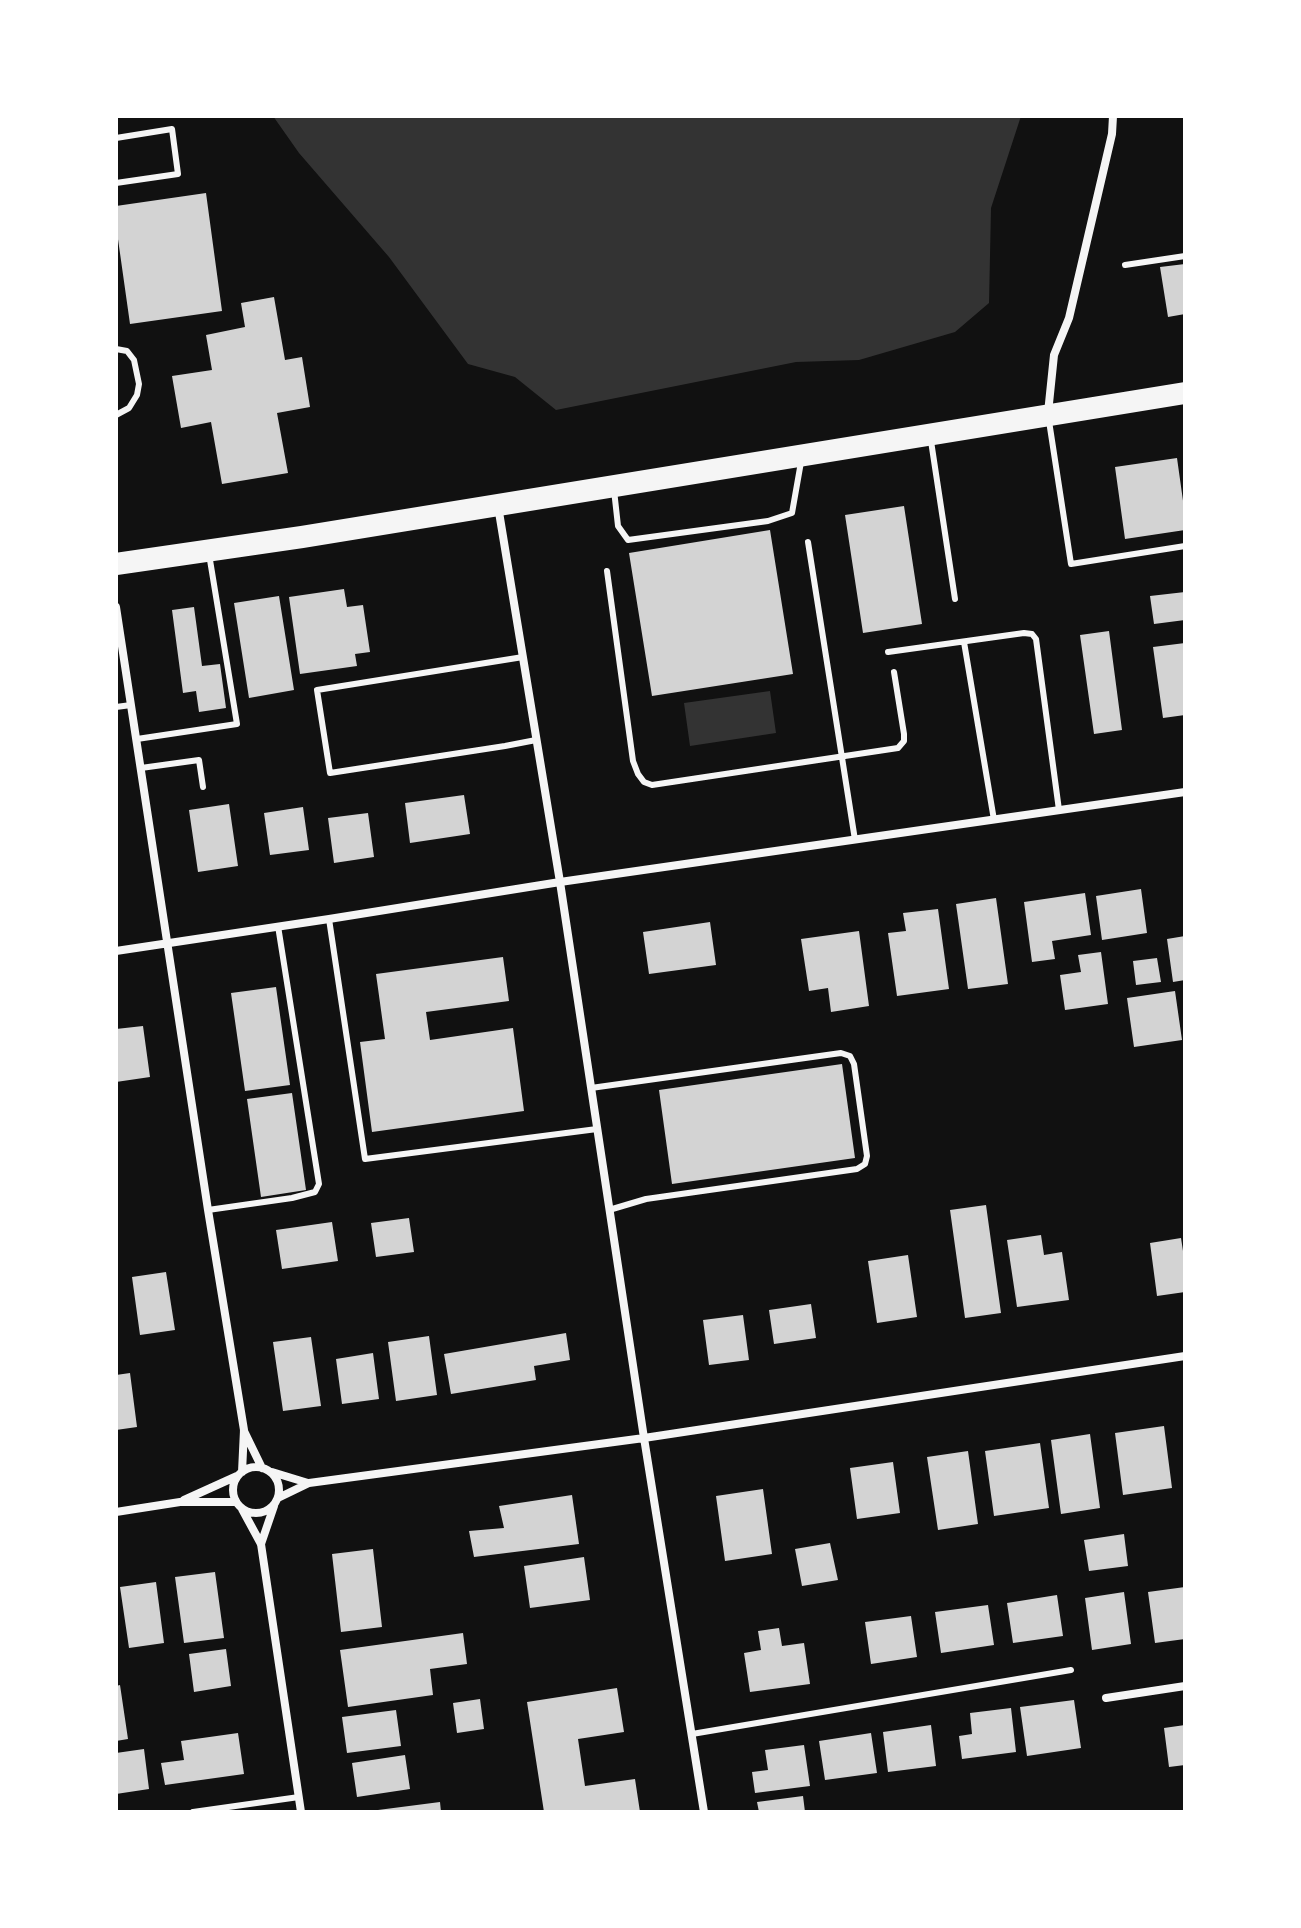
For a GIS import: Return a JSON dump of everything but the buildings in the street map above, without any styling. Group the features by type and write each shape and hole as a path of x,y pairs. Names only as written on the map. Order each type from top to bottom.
{"highway":[{"path":"116,564 1185,393"}],"street":[{"path":"1048,414 1054,355 1069,318 1112,134 1113,116"},
{"path":"498,505 560,882 704,1812"},
{"path":"116,607 244,1430 240,1474 233,1484 233,1493 261,1544 301,1812"},
{"path":"116,951 560,882 1185,792"},
{"path":"116,1512 180,1502 239,1505 250,1513 259,1513 309,1483 644,1438 1185,1356"},
{"path":"244,1430 279,1487 261,1544"},
{"path":"180,1502 252,1467 309,1483"},
{"path":"1106,1698 1185,1686"}],"lane":[{"path":"116,138 172,129 178,174 116,183"},
{"path":"1125,265 1185,256"},
{"path":"116,349 127,351 134,360 139,384 129,408 116,415"},
{"path":"1048,414 1071,564 1185,546"},
{"path":"930,433 955,599"},
{"path":"614,486 618,526 628,540 768,521 792,513 802,455"},
{"path":"808,542 855,840"},
{"path":"137,739 237,724 208,551"},
{"path":"607,571 633,761 644,782 652,785 898,748 904,741 904,734 894,672"},
{"path":"888,652 1032,634 1036,639 1059,810"},
{"path":"964,642 994,820"},
{"path":"523,657 317,690 330,773 536,740"},
{"path":"116,707 131,705"},
{"path":"141,768 199,760 203,787"},
{"path":"329,919 365,1159 597,1129"},
{"path":"208,1210 292,1198 315,1192 319,1184 278,926"},
{"path":"591,1088 841,1053 850,1056 854,1064 867,1156 865,1164 857,1169 646,1199 609,1210"},
{"path":"692,1734 1071,1670"},
{"path":"193,1812 299,1797"}],"shaded area":[{"path":"273,116 1021,116 991,208 989,303 955,332 859,360 796,362 556,410 515,377 468,364 389,257 299,153"},
{"path":"770,691 776,733 690,746 684,703"}]}
